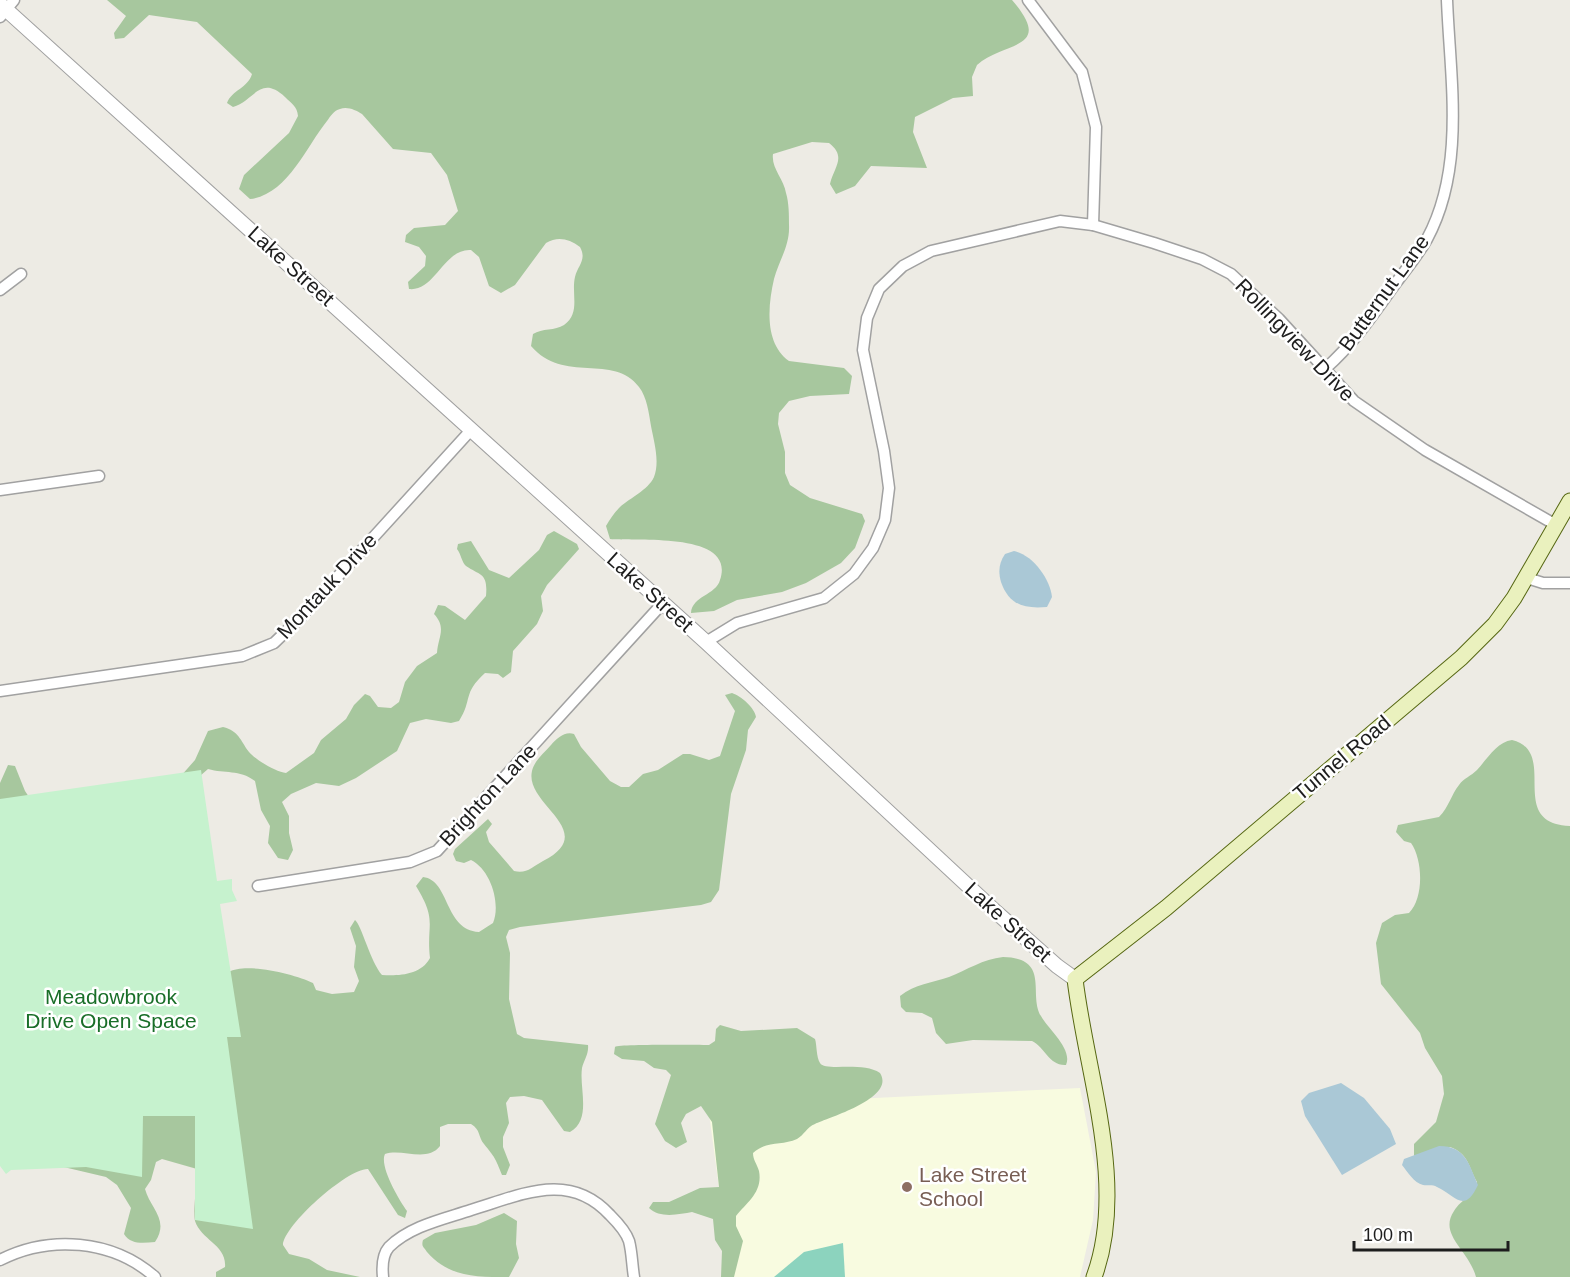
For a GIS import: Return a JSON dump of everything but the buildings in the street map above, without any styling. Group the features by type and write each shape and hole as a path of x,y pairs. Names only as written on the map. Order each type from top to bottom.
{"main road":[{"name":"Tunnel Road","path":"1075,979 1166,908 1461,657 1495,624 1527,578 1570,501"},
{"path":"1075,979 1106,1171 1106,1233 1094,1277"}],"street":[{"path":"1028,0 1082,72 1096,127 1093,225"},
{"name":"Butternut Lane","path":"1326,368 1349,348 1420,248 1439,208 1448,175 1453,129 1447,0"},
{"name":"Lake Street","path":"5,8 706,642 996,912 1056,966 1075,979"},
{"name":"Rollingview Drive","path":"706,642 737,622 824,598 854,574 873,548 885,520 889,488 884,451 863,350 867,318 879,289 903,266 931,251 1060,221 1093,225 1202,258 1231,274 1272,311 1354,401 1389,428 1556,525"},
{"path":"0,290 21,274"},
{"name":"Montauk Drive","path":"0,691 242,656 274,643 300,618 471,430"},
{"path":"0,490 99,476"},
{"path":"1527,578 1543,583 1570,584"},
{"name":"Brighton Lane","path":"258,886 410,862 436,851 662,604"},
{"path":"383,1277 381,1264 387,1249 405,1234 439,1220 516,1196 560,1188 580,1191 601,1204 616,1222 628,1239 634,1277"},
{"path":"0,1260 21,1249 52,1243 81,1243 111,1252 146,1269 155,1277"}],"shaded area":[{"name":"Lake Street School","path":"1080,1088 1096,1172 1093,1220 1080,1277 731,1277 708,1106"}],"green space":[{"path":"107,0 1012,0 1024,16 1029,28 1027,36 1021,42 988,57 977,65 972,77 973,96 953,98 915,117 913,132 927,168 871,166 855,186 836,194 830,184 838,158 829,143 812,142 773,154 774,164 785,188 789,217 788,240 774,279 770,300 770,323 775,344 789,361 844,368 852,376 849,394 810,396 789,401 779,413 778,424 785,452 785,473 790,485 810,498 862,514 865,521 855,548 841,563 806,583 782,592 737,600 714,611 691,613 695,603 714,589 720,580 721,564 713,553 698,546 679,542 610,539 606,526 620,507 648,486 656,471 655,445 642,391 628,377 616,372 558,364 544,357 531,346 533,334 560,327 572,315 575,277 583,255 580,247 563,239 546,243 515,285 501,293 489,286 479,257 471,250 462,251 446,262 426,284 409,289 408,282 425,266 426,256 419,247 405,242 406,235 414,228 445,225 458,211 447,175 431,153 393,149 362,114 343,108 331,116 294,168 275,189 263,196 250,199 239,189 244,175 289,133 298,116 295,107 276,91 263,88 233,107 227,103 229,99 247,83 252,74 197,22 149,15 124,38 115,39 114,33 126,16"},
{"path":"554,531 577,544 579,549 547,585 541,596 543,611 537,624 513,651 511,672 503,678 498,674 485,673 473,686 459,721 451,723 426,719 410,723 397,751 356,778 339,786 316,783 291,794 282,802 289,816 289,833 293,850 288,860 278,858 268,843 270,826 261,810 255,781 238,773 208,769 200,776 229,972 246,968 270,970 313,983 316,990 332,994 354,992 359,981 354,967 356,946 350,928 355,920 382,975 402,975 415,971 426,964 430,958 429,915 416,886 423,877 432,880 453,915 468,929 479,932 493,923 496,907 489,879 484,871 471,860 464,863 456,861 453,854 455,849 488,819 492,824 486,832 489,842 514,871 522,872 529,869 559,850 565,839 563,828 538,795 533,783 532,771 537,760 553,742 564,734 574,734 581,747 610,781 621,787 629,787 643,774 658,770 683,754 709,760 720,756 735,711 725,695 732,693 747,703 756,717 748,730 746,750 731,794 719,890 711,902 520,927 509,930 506,937 510,953 509,999 517,1034 524,1038 588,1045 582,1068 583,1112 577,1126 570,1132 564,1131 542,1100 524,1096 510,1097 506,1103 509,1123 503,1137 503,1147 510,1165 506,1175 502,1175 494,1158 471,1124 448,1124 440,1127 440,1146 428,1154 385,1154 387,1174 407,1211 405,1218 398,1215 368,1169 359,1171 333,1187 305,1212 286,1236 283,1245 289,1254 309,1259 327,1270 360,1277 216,1277 216,1272 225,1267 225,1259 218,1248 198,1228 195,1221 197,1169 162,1159 156,1162 151,1180 145,1189 158,1214 160,1227 155,1242 146,1243 130,1240 124,1234 131,1208 117,1185 106,1177 0,1152 0,783 8,765 15,766 31,800 180,777 195,760 208,731 223,727 236,734 256,759 286,773 314,753 321,740 346,719 354,705 365,694 370,696 378,707 391,708 399,702 405,682 417,666 437,653 441,628 434,614 438,605 445,606 465,620 486,596 485,579 465,565 457,549 458,544 471,541 489,570 509,578 539,550 547,535"},
{"path":"1512,740 1526,747 1532,758 1536,801 1540,813 1551,822 1570,826 1570,1277 1476,1277 1452,1235 1450,1220 1460,1203 1473,1191 1477,1182 1465,1157 1450,1147 1414,1156 1414,1144 1436,1122 1444,1094 1442,1076 1425,1048 1420,1033 1381,984 1376,943 1382,923 1395,915 1409,913 1414,906 1419,889 1418,859 1411,843 1404,841 1396,832 1398,825 1439,817 1461,783 1477,770 1497,747"},
{"name":"Meadowbrook Drive Open Space","path":"201,770 217,881 232,879 232,890 237,901 220,904 241,1037 227,1037 253,1229 195,1220 195,1116 143,1116 142,1177 86,1167 11,1170 6,1174 0,1166 0,799"},
{"path":"1003,957 1018,959 1033,970 1041,1016 1063,1046 1066,1052 1066,1065 1055,1063 1032,1041 973,1040 946,1044 936,1033 932,1018 922,1013 906,1012 901,1007 900,996 912,989 949,977 989,960"},
{"path":"720,1025 741,1031 797,1028 815,1039 817,1054 823,1066 872,1069 880,1073 882,1082 879,1091 859,1105 812,1125 797,1139 764,1146 753,1153 759,1171 759,1185 736,1216 736,1226 743,1241 734,1277 721,1277 722,1251 715,1240 713,1219 692,1212 664,1215 649,1208 653,1202 669,1202 700,1188 719,1187 712,1122 701,1106 686,1114 681,1123 687,1142 676,1148 665,1141 655,1124 671,1075 666,1070 654,1068 644,1061 622,1059 614,1054 615,1047 620,1046 709,1045 715,1041 716,1029"},
{"path":"504,1213 517,1221 516,1244 519,1258 509,1277 473,1276 453,1271 435,1260 423,1246 423,1240 435,1233 476,1225"},
{"path":"843,1243 845,1277 774,1277 804,1252"}],"water":[{"path":"1014,551 1028,557 1044,576 1052,597 1047,607 1018,604 1004,590 1000,578 1000,564 1005,554"},
{"path":"1341,1083 1364,1098 1390,1129 1396,1144 1342,1175 1305,1116 1301,1101 1309,1093"},
{"path":"1439,1146 1455,1149 1469,1164 1478,1185 1473,1194 1464,1201 1435,1186 1420,1184 1402,1165 1404,1159"}],"place":[{"name":"Lake Street School","path":"907,1187"}]}
